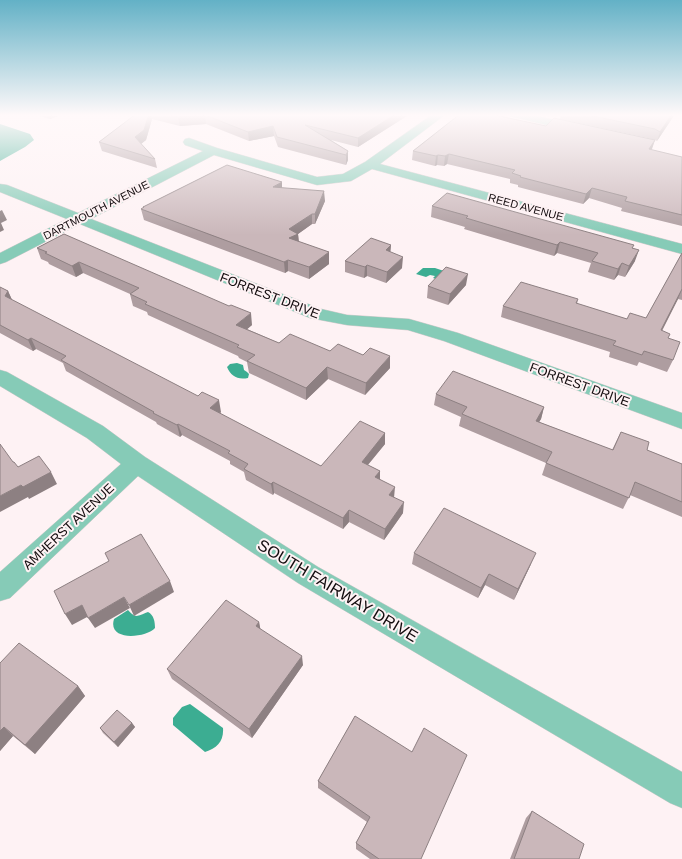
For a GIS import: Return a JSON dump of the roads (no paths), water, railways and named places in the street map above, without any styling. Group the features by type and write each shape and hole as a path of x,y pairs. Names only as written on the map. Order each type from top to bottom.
{"street":[{"name":"DARTMOUTH AVENUE","path":"0,259 207,154"},
{"path":"224,154 317,181 346,178 370,165 385,154"},
{"name":"REED AVENUE","path":"370,165 682,249"},
{"name":"FORREST DRIVE","path":"2,188 316,314 347,320 410,325 457,340 682,421"},
{"name":"SOUTH FAIRWAY DRIVE","path":"0,378 95,432 137,463 308,574 682,791"},
{"name":"AMHERST AVENUE","path":"0,589 137,463"}]}
